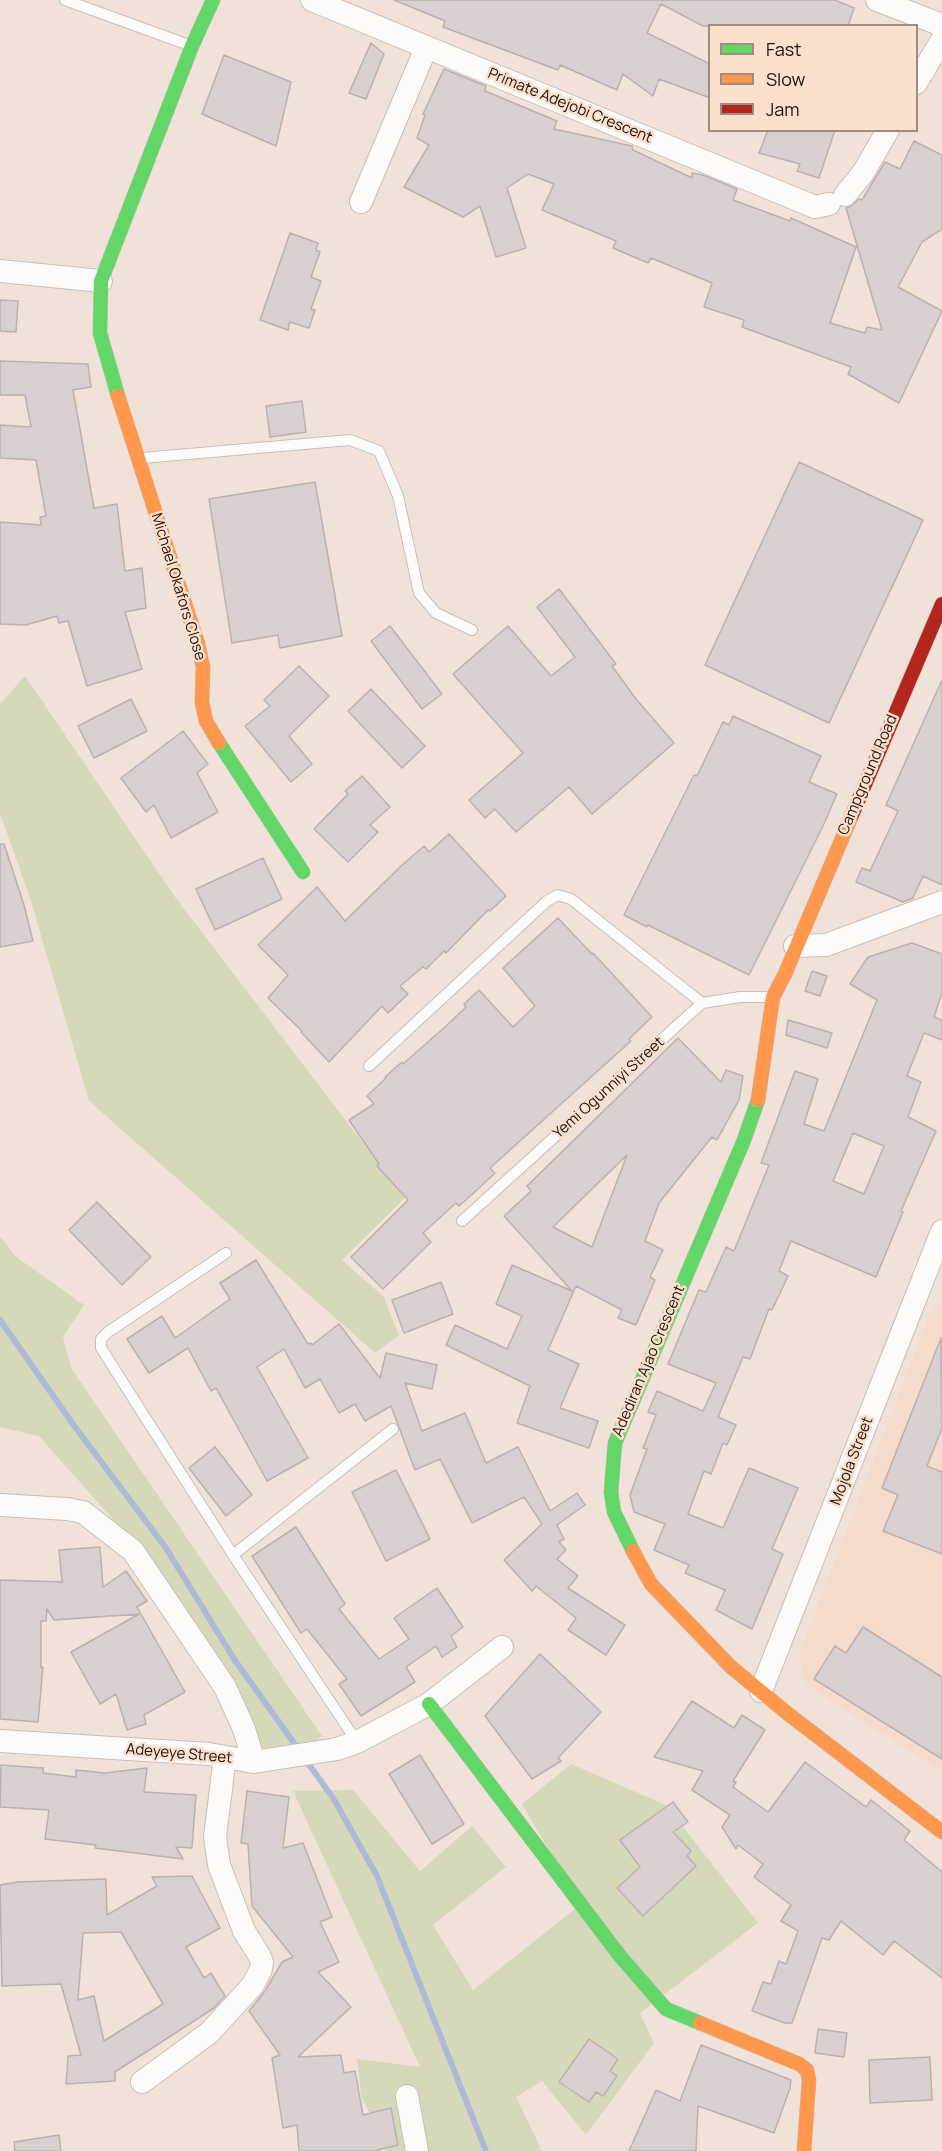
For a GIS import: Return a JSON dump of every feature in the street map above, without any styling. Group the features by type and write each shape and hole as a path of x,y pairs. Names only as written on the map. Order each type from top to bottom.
{"street":[{"name":"Michael Okafors Close","path":"213,0 192,46 101,281 100,333 108,365 198,644 203,667 202,702 206,721 303,872"},
{"name":"Primate Adejobi Crescent","path":"312,0 815,207 837,200 862,173 887,132"},
{"path":"877,0 942,25"},
{"path":"918,80 942,40"},
{"path":"361,201 426,48"},
{"path":"0,271 101,281"},
{"name":"Campground Road","path":"795,946 942,604"},
{"path":"795,946 826,945 942,902"},
{"name":"Adediran Ajao Crescent","path":"795,946 785,974 773,997 753,1113 615,1443 611,1492 615,1512 624,1536 651,1584 731,1667 942,1832"},
{"name":"Mojola Street","path":"761,1691 942,1231"},
{"path":"0,1505 83,1512 133,1551 225,1687 256,1761"},
{"name":"Adeyeye Street","path":"0,1741 209,1754 256,1761 347,1745 429,1704 502,1647"},
{"path":"429,1704 620,1956 666,2009 799,2064 807,2070 804,2151"},
{"path":"142,2082 209,2033 253,1985 261,1969 262,1962 244,1930 219,1865 215,1837 225,1756"},
{"path":"407,2096 417,2151"}],"lane":[{"path":"64,0 192,46"},
{"path":"138,459 350,440 379,451 398,496 419,592 436,613 472,630"},
{"path":"369,1066 547,901 558,895 571,898 702,1003 740,997 773,997"},
{"name":"Yemi Ogunniyi Street","path":"462,1221 702,1003"},
{"path":"226,1254 108,1332 101,1339 101,1348 233,1555 347,1745"},
{"path":"233,1555 393,1429"}],"shaded area":[{"path":"934,1303 942,1306 942,1772 805,1684 799,1654"}],"green space":[{"path":"25,676 175,897 405,1198 342,1260 383,1296 399,1335 375,1353 89,1101 31,901 0,813 0,704"},
{"path":"0,1236 15,1256 84,1305 63,1337 71,1368 322,1736 305,1748 260,1748 230,1675 142,1552 39,1436 0,1427"},
{"path":"571,1764 666,1805 758,1923 640,2013 654,2043 586,2135 542,2081 516,2097 542,2151 387,2151 361,2095 357,2059 420,2067 293,1791 353,1790 420,1871 472,1826 506,1867 433,1925 473,1990 581,1904 522,1804"}],"building":[{"path":"394,0 835,0 854,8 849,24 708,24 708,26 703,26 661,4 647,33 708,63 708,97 659,79 653,96 623,74 617,90 560,65 558,70 443,27 445,21"},
{"path":"371,43 384,54 366,99 349,93"},
{"path":"224,55 291,82 276,146 202,114"},
{"path":"444,69 486,86 485,91 557,121 554,129 632,146 633,150 692,178 692,173 703,175 737,189 733,200 790,221 791,218 856,247 830,323 865,333 867,327 882,330 846,208 859,199 862,200 885,162 900,169 914,141 942,155 942,229 922,242 898,287 942,311 899,403 848,374 851,367 742,327 744,320 704,307 712,283 651,258 648,263 613,248 616,241 542,210 554,184 528,174 507,188 526,248 496,257 480,206 463,217 404,187 429,145 417,138 425,115 423,114"},
{"path":"767,132 834,132 819,178 797,171 800,164 759,153"},
{"path":"290,233 318,243 316,250 320,252 311,277 321,281 311,309 315,310 309,328 290,322 288,330 260,320"},
{"path":"0,300 18,301 16,332 0,331"},
{"path":"0,361 88,364 91,387 73,390 94,508 117,504 125,571 142,568 146,608 125,612 142,669 87,686 68,621 59,623 57,616 26,625 0,624 0,522 41,525 40,517 46,516 36,460 0,458 0,425 31,427 25,395 0,395"},
{"path":"302,401 306,432 270,437 266,406"},
{"path":"799,462 923,520 829,723 705,665"},
{"path":"315,482 342,636 280,648 278,635 232,643 209,499"},
{"path":"559,589 616,664 612,666 636,699 674,743 592,814 569,787 516,832 495,809 485,818 469,800 523,753 453,674 508,626 551,676 575,657 537,607"},
{"path":"390,626 442,694 422,709 371,641"},
{"path":"299,666 329,696 289,736 312,764 291,782 245,726 270,706 264,700"},
{"path":"942,680 942,885 923,876 913,898 903,902 856,882 862,868 870,871 898,811 886,805"},
{"path":"371,689 425,746 402,768 348,711"},
{"path":"131,699 147,731 94,758 78,726"},
{"path":"733,716 821,756 809,782 837,794 749,975 624,915 723,722 729,725"},
{"path":"183,731 208,764 197,773 218,812 171,838 154,805 146,812 121,778"},
{"path":"362,776 390,807 370,825 378,832 348,862 314,829 348,794 345,791"},
{"path":"449,834 506,896 490,911 488,910 446,953 444,951 426,969 423,967 400,986 408,994 388,1013 382,1006 329,1062 302,1031 268,998 288,975 258,945 317,887 345,921 424,846 429,852"},
{"path":"0,844 4,844 33,941 0,947"},
{"path":"263,858 282,899 215,930 196,889"},
{"path":"558,918 652,1017 629,1039 631,1041 490,1168 495,1173 459,1206 456,1203 423,1233 431,1242 383,1289 351,1257 408,1200 377,1166 379,1164 349,1120 374,1104 367,1096 385,1077 446,1026 466,1007 464,1004 479,990 513,1027 535,1006 503,968"},
{"path":"912,943 942,954 942,993 934,1017 942,1020 942,1040 924,1033 907,1076 921,1082 908,1117 936,1131 901,1211 903,1212 876,1277 791,1241 779,1271 788,1276 772,1310 769,1309 750,1359 743,1357 718,1417 736,1425 727,1445 723,1443 711,1474 704,1471 688,1514 723,1528 749,1468 798,1488 772,1549 783,1554 752,1629 716,1610 725,1590 685,1573 689,1565 654,1550 665,1524 634,1512 630,1495 647,1449 643,1448 656,1415 648,1412 657,1391 703,1411 716,1383 668,1364 699,1290 706,1292 726,1247 734,1251 769,1165 761,1163 795,1071 818,1079 804,1124 824,1131 877,1000 850,984 868,957","holes":["853,1133 884,1146 864,1194 833,1181"]},
{"path":"812,971 827,976 820,996 805,991"},
{"path":"788,1020 832,1033 827,1048 786,1035"},
{"path":"678,1038 721,1082 726,1070 743,1076 739,1100 717,1140 712,1137 659,1203 645,1241 663,1250 650,1277 655,1280 636,1325 618,1318 622,1310 576,1286 548,1350 579,1364 560,1408 598,1421 589,1448 517,1423 530,1386 446,1345 455,1325 507,1349 522,1316 496,1304 512,1265 572,1291 504,1216 531,1191 527,1186","holes":["627,1155 592,1247 553,1227"]},
{"path":"97,1202 151,1257 122,1285 69,1230"},
{"path":"256,1260 308,1344 312,1345 339,1324 380,1378 386,1353 437,1365 432,1389 405,1383 422,1431 465,1413 486,1463 518,1447 550,1511 577,1493 585,1505 557,1525 564,1539 559,1542 566,1550 557,1559 578,1576 568,1588 625,1625 606,1655 568,1630 576,1618 536,1586 532,1591 504,1560 542,1524 524,1497 472,1523 440,1459 415,1470 391,1406 365,1421 355,1404 339,1413 320,1379 305,1388 284,1349 257,1367 308,1458 267,1481 216,1388 211,1391 188,1348 149,1373 127,1339 162,1316 175,1338 230,1299 220,1283"},
{"path":"441,1282 453,1314 404,1333 392,1300"},
{"path":"941,1338 942,1428 927,1466 942,1472 942,1554 883,1531 898,1495 882,1488"},
{"path":"215,1447 252,1495 226,1516 189,1468"},
{"path":"396,1470 430,1539 386,1561 352,1492"},
{"path":"296,1527 345,1604 339,1609 379,1659 409,1639 394,1618 437,1588 463,1627 451,1636 457,1647 442,1657 436,1646 406,1667 415,1682 361,1716 339,1684 347,1679 307,1629 301,1633 252,1556"},
{"path":"100,1547 103,1587 126,1571 147,1601 137,1607 185,1692 144,1715 146,1724 127,1730 116,1694 100,1704 71,1652 139,1614 54,1620 47,1609 46,1621 41,1621 41,1668 43,1667 38,1722 0,1719 0,1580 62,1582 59,1550"},
{"path":"863,1627 942,1677 942,1759 814,1679 835,1646 846,1653"},
{"path":"540,1654 601,1712 558,1758 561,1761 532,1779 485,1716"},
{"path":"692,1701 734,1728 742,1715 765,1730 733,1781 736,1782 733,1787 768,1812 805,1762 866,1807 871,1800 910,1831 904,1840 942,1872 942,1978 894,1941 883,1955 841,1921 829,1940 822,1938 792,2023 785,2023 752,2011 763,1982 771,1984 779,1961 786,1964 798,1931 781,1921 791,1905 754,1877 763,1864 738,1845 736,1849 722,1827 730,1815 692,1790 703,1771 654,1757"},
{"path":"420,1755 464,1824 432,1844 389,1774"},
{"path":"1,1765 43,1768 43,1773 76,1777 76,1770 105,1773 147,1768 144,1792 196,1795 192,1848 176,1847 183,1859 45,1839 49,1810 0,1807"},
{"path":"247,1791 289,1797 283,1848 303,1843 332,1917 320,1922 339,1962 318,1972 351,2007 298,2057 341,2055 344,2073 355,2071 363,2115 391,2108 398,2145 374,2151 299,2151 297,2125 283,2128 272,2058 280,2055 249,2011 265,1991 282,1962 293,1957 252,1906 248,1844 241,1843"},
{"path":"673,1802 688,1822 673,1832 691,1851 687,1856 696,1866 643,1916 617,1888 640,1867 620,1840"},
{"path":"192,1876 220,1928 186,1947 204,1978 211,1973 225,1996 214,2008 115,2072 115,2081 66,2084 68,2056 81,2055 61,1984 2,1986 0,1885 17,1882 106,1879 107,1915 157,1886 152,1877","holes":["121,1932 163,2004 104,2041 94,1996 78,2000 83,1933"]},
{"path":"818,2029 847,2033 844,2057 815,2053"},
{"path":"589,2039 618,2059 610,2071 617,2076 603,2096 596,2092 589,2102 559,2082"},
{"path":"701,2045 791,2080 774,2133 698,2106 696,2151 629,2151 656,2090 680,2101"},
{"path":"930,2057 932,2100 870,2103 869,2060"},
{"path":"59,2135 61,2151 15,2151 14,2142"}],"waterway":[{"path":"0,1320 75,1427 166,1548 234,1659 299,1750"},
{"path":"305,1759 333,1798 377,1876 486,2151"}],"traffic: fast":[{"path":"118,396 100,333 101,281 192,46 213,0"},
{"path":"219,743 303,872"},
{"path":"633,1551 614,1512 611,1492 615,1443 744,1140 758,1100"},
{"path":"429,1704 620,1956 666,2009 700,2023"}],"traffic: slow":[{"path":"118,396 198,644 203,667 202,702 206,721 219,743"},
{"path":"758,1100 773,997 785,974 852,815"},
{"path":"633,1551 651,1584 731,1667 942,1832"},
{"path":"700,2023 799,2064 807,2070 809,2080 804,2151"}],"traffic: jam":[{"path":"852,815 942,604"}]}
